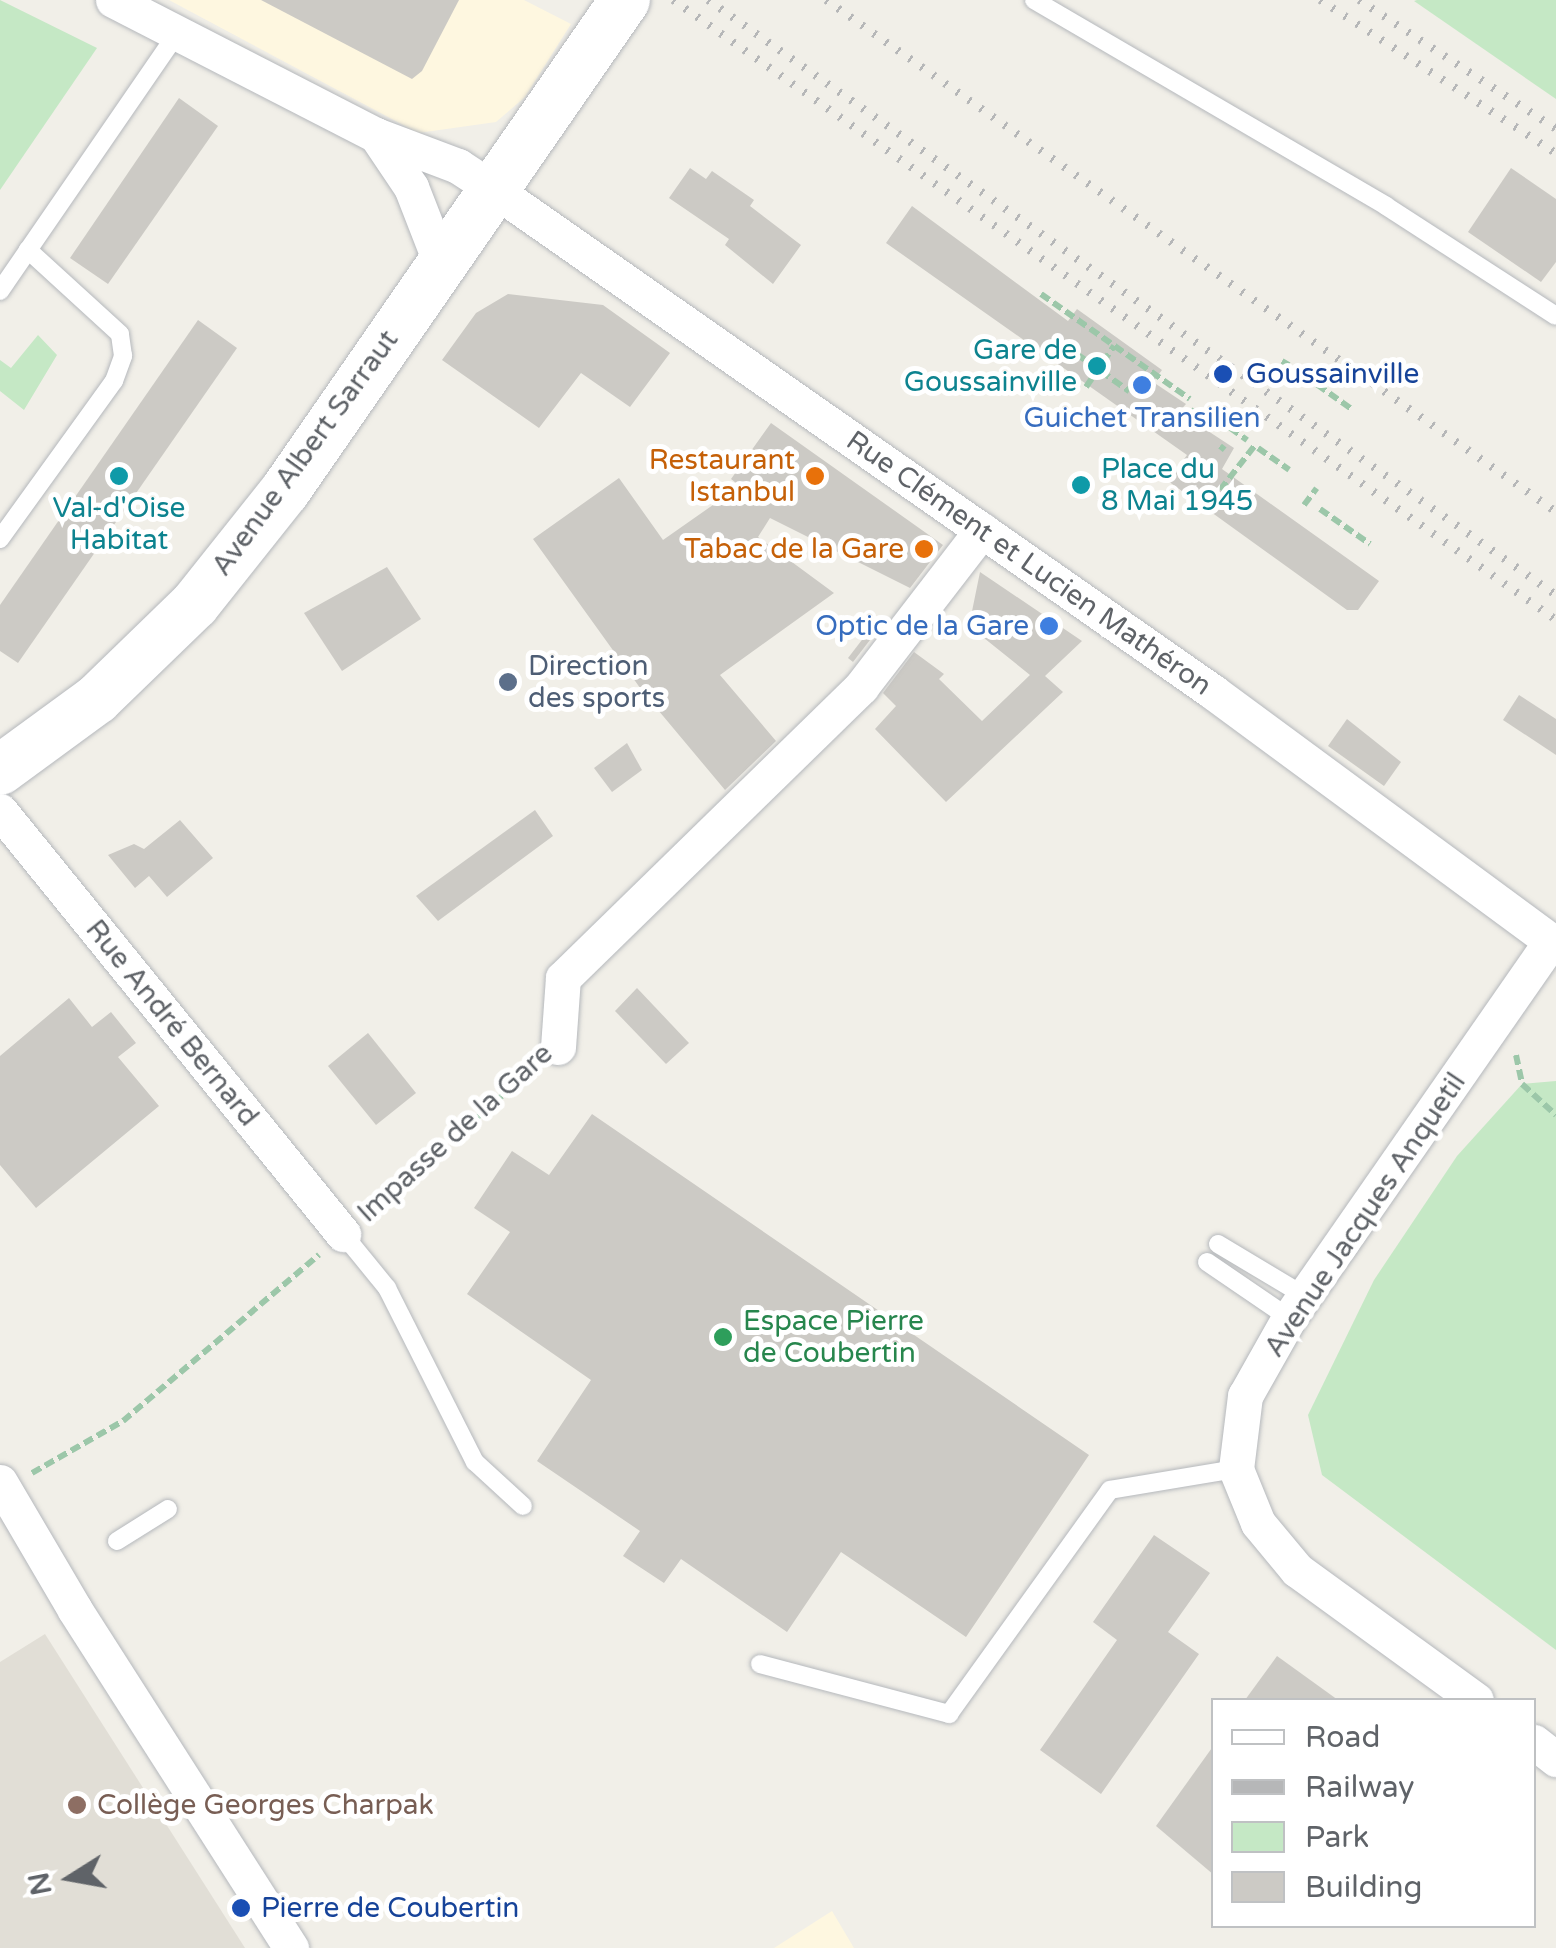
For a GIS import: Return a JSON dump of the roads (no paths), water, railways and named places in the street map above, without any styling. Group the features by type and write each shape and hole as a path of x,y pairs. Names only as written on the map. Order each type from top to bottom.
{"street":[{"name":"Rue Clément et Lucien Mathéron","path":"113,0 376,135 458,166 1213,692 1554,943"},
{"name":"Avenue Albert Sarraut","path":"0,770 97,699 195,604 286,491 625,0"},
{"path":"376,135 411,187 441,264"},
{"name":"Impasse de la Gare","path":"558,1047 563,978 861,687 982,530"},
{"name":"Rue André Bernard","path":"0,811 344,1234"},
{"name":"Avenue Jacques Anquetil","path":"1473,1698 1297,1570 1258,1523 1236,1469 1245,1396 1298,1307 1554,943"},
{"path":"3,1486 75,1610 291,1948"}],"lane":[{"path":"1034,0 1386,206 1556,316"},
{"path":"0,290 177,33"},
{"path":"0,539 114,381 122,356 120,334 28,250"},
{"path":"344,1234 387,1288 475,1462 523,1506"},
{"path":"1218,1244 1298,1307"},
{"path":"1207,1262 1298,1307"},
{"path":"760,1664 949,1714 1110,1490 1236,1469"},
{"path":"117,1541 168,1508"}],"railway":[{"path":"673,0 1556,620"},
{"path":"708,0 1556,595"},
{"path":"826,0 1556,512"},
{"path":"1320,0 1556,153"},
{"path":"1359,0 1556,129"}],"place":[{"name":"Gare de Goussainville","path":"1097,366"},
{"name":"Goussainville","path":"1223,374"},
{"name":"Guichet Transilien","path":"1142,385"},
{"name":"Val-d'Oise Habitat","path":"119,476"},
{"name":"Restaurant Istanbul","path":"815,476"},
{"name":"Place du 8 Mai 1945","path":"1081,485"},
{"name":"Tabac de la Gare","path":"924,549"},
{"name":"Optic de la Gare","path":"1049,626"},
{"name":"Direction des sports","path":"508,682"},
{"name":"Espace Pierre de Coubertin","path":"723,1337"},
{"name":"Collège Georges Charpak","path":"77,1805"},
{"name":"Pierre de Coubertin","path":"241,1908"}]}
